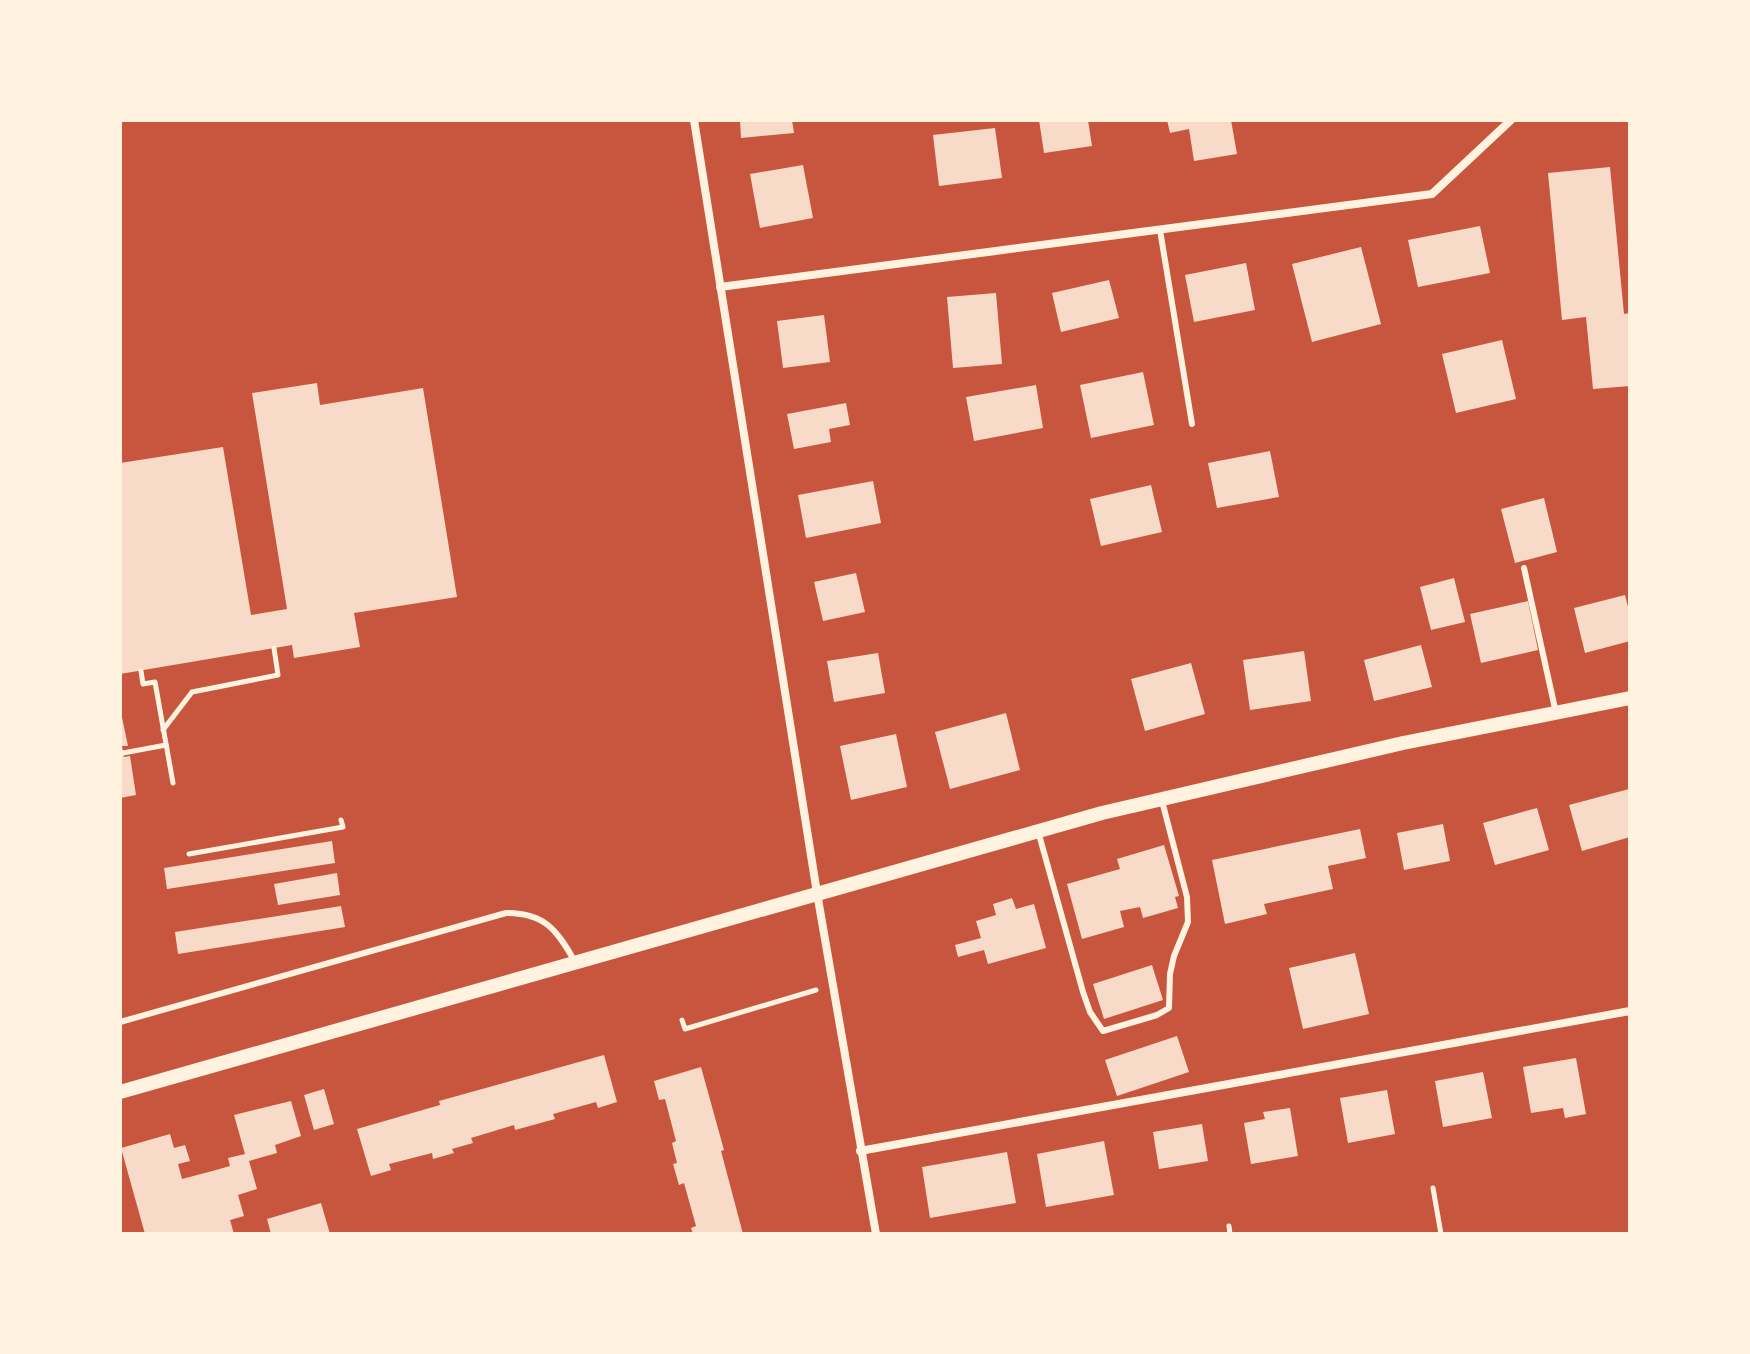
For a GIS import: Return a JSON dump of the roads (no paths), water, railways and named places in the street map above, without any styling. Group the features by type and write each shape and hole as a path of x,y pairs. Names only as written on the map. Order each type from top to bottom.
{"street":[{"path":"694,120 832,985 876,1234"},
{"path":"720,287 1432,194 1511,120"},
{"path":"120,1092 1038,831 1403,743 1630,698"},
{"path":"860,1151 1630,1011"}],"lane":[{"path":"1160,230 1192,424"},
{"path":"1524,568 1556,713"},
{"path":"1038,831 1083,992 1090,1012 1103,1031 1157,1015 1169,1008 1170,974 1188,922 1187,897 1161,799"},
{"path":"120,1022 506,913 528,913 546,923 565,944 575,962"}]}
